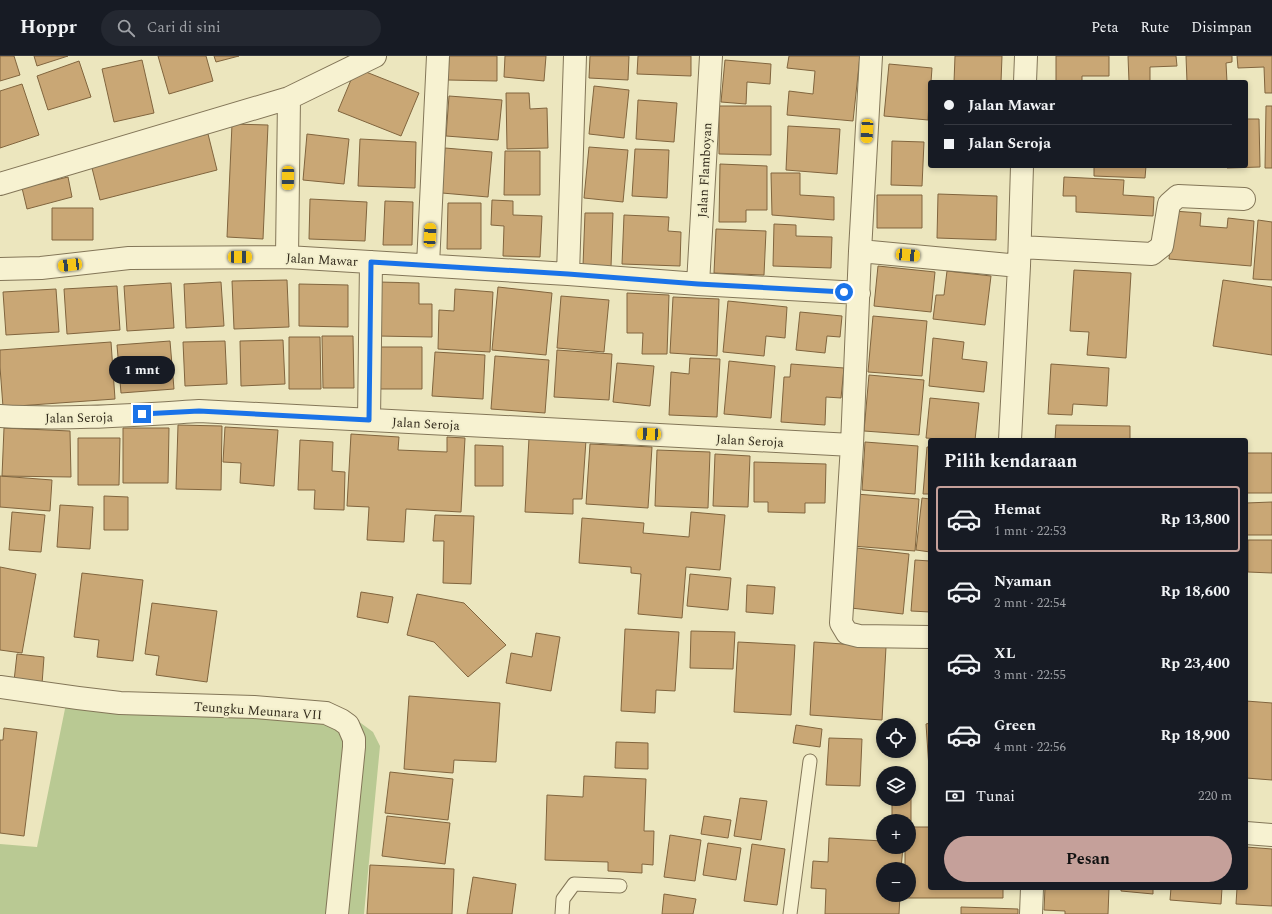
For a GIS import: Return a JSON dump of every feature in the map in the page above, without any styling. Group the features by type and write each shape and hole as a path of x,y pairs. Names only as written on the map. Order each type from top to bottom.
{"street":[{"path":"428,265 438,56"},
{"path":"568,274 575,56"},
{"name":"Jalan Flamboyan","path":"698,284 711,56"},
{"path":"871,56 860,251 852,445 841,623 847,633 859,636 928,637"},
{"path":"1025,80 1026,56"},
{"path":"0,184 289,98 365,58"},
{"path":"287,257 289,98"},
{"path":"1010,438 1020,256 1022,168"},
{"path":"860,251 1020,256 1152,254 1162,246 1169,204 1178,196 1244,199"},
{"name":"Jalan Mawar","path":"0,269 41,268 129,258 287,257 859,293"},
{"path":"369,420 371,262"},
{"name":"Jalan Seroja","path":"0,416 99,417 199,411 852,445"},
{"name":"Teungku Meunara VII","path":"0,687 78,698 120,702 254,707 326,713 341,720 348,726 354,739 354,743 337,914"},
{"path":"1248,833 1272,835"},
{"path":"1031,914 1032,890"}],"lane":[{"path":"790,914 810,760"},
{"path":"562,914 563,899 574,884 620,886"}],"green space":[{"path":"68,694 358,721 373,732 380,746 364,914 0,914 0,844 37,847"}],"building":[{"path":"0,56 14,56 20,75 0,81"},
{"path":"34,56 68,56 37,66"},
{"path":"158,56 206,56 213,81 169,94"},
{"path":"214,56 239,56 216,62"},
{"path":"449,56 497,56 497,81 448,80"},
{"path":"505,56 546,56 544,81 504,77"},
{"path":"590,56 629,56 628,80 589,78"},
{"path":"638,56 691,56 691,76 637,74"},
{"path":"789,56 860,56 853,121 787,115 789,91 813,94 815,71 787,68"},
{"path":"955,56 1002,56 1001,80 954,80"},
{"path":"1056,56 1109,56 1109,76 1082,76 1082,80 1056,80"},
{"path":"1128,56 1176,56 1177,66 1150,67 1150,80 1129,80"},
{"path":"1186,56 1232,56 1232,62 1226,63 1227,80 1187,80"},
{"path":"1237,56 1272,56 1272,93 1265,93 1264,67 1238,68"},
{"path":"142,60 154,113 114,122 102,69"},
{"path":"725,60 771,64 770,84 747,82 746,104 721,102"},
{"path":"79,61 91,97 48,110 37,76"},
{"path":"889,64 932,68 931,80 928,80 928,120 884,116"},
{"path":"356,68 419,93 401,136 338,111"},
{"path":"22,84 39,135 0,148 0,91"},
{"path":"594,86 629,90 624,138 589,134"},
{"path":"506,93 529,93 530,109 547,108 548,148 507,149"},
{"path":"449,96 502,100 498,140 446,136"},
{"path":"638,100 677,103 674,142 636,139"},
{"path":"719,106 771,106 771,155 719,154"},
{"path":"1266,106 1272,106 1272,168 1265,168"},
{"path":"1248,119 1259,119 1260,167 1248,167"},
{"path":"232,124 268,125 263,239 227,237"},
{"path":"788,126 840,129 837,174 786,170"},
{"path":"208,134 217,170 100,200 91,164"},
{"path":"307,134 349,139 344,184 303,180"},
{"path":"360,139 416,142 415,188 358,186"},
{"path":"892,141 924,142 922,186 891,185"},
{"path":"589,147 628,150 623,202 584,198"},
{"path":"445,148 492,152 488,197 442,193"},
{"path":"635,149 669,150 667,198 632,196"},
{"path":"505,151 540,151 540,195 504,195"},
{"path":"720,164 767,166 767,210 746,210 746,222 719,222"},
{"path":"1094,168 1146,168 1145,178 1094,176"},
{"path":"771,173 800,173 800,195 834,197 834,220 772,215"},
{"path":"68,177 72,197 27,209 22,188"},
{"path":"1064,177 1124,180 1123,195 1154,197 1153,216 1076,212 1076,196 1063,196"},
{"path":"938,194 997,196 996,240 937,238"},
{"path":"877,195 922,195 922,228 877,228"},
{"path":"310,199 367,202 365,241 309,239"},
{"path":"492,200 513,201 513,215 542,216 540,257 503,256 504,226 491,225"},
{"path":"385,201 413,202 412,245 383,245"},
{"path":"448,203 481,203 481,249 447,249"},
{"path":"52,208 93,208 93,240 52,240"},
{"path":"1173,211 1201,213 1200,226 1227,228 1228,218 1254,221 1251,266 1169,259"},
{"path":"585,213 613,213 611,267 583,266"},
{"path":"624,215 669,217 668,231 681,232 680,266 622,264"},
{"path":"1258,220 1272,222 1272,280 1253,279"},
{"path":"774,224 796,225 796,236 832,237 831,268 773,266"},
{"path":"716,229 766,231 764,275 714,273"},
{"path":"878,266 935,272 931,312 874,306"},
{"path":"1074,270 1131,273 1126,358 1087,355 1089,332 1070,331"},
{"path":"947,271 991,276 985,325 933,319 936,295 944,295"},
{"path":"287,280 289,327 234,329 232,281"},
{"path":"1223,280 1272,287 1272,355 1213,346"},
{"path":"221,282 224,326 186,328 184,284"},
{"path":"379,282 419,283 419,304 432,304 432,337 378,336"},
{"path":"171,283 174,328 127,331 124,286"},
{"path":"299,284 348,285 348,327 299,326"},
{"path":"117,286 120,330 67,334 64,289"},
{"path":"498,287 552,293 546,355 492,350"},
{"path":"56,289 59,332 6,335 3,292"},
{"path":"455,289 493,292 490,352 438,349 439,310 454,311"},
{"path":"627,293 669,295 667,354 642,354 643,333 627,333"},
{"path":"561,296 609,300 604,352 557,348"},
{"path":"673,297 719,299 717,356 670,353"},
{"path":"728,301 787,307 785,338 766,336 764,356 723,352"},
{"path":"800,312 842,316 840,337 827,336 825,353 796,350"},
{"path":"873,316 927,321 922,376 868,372"},
{"path":"322,336 353,336 354,388 323,388"},
{"path":"289,337 320,337 321,389 289,389"},
{"path":"933,338 964,342 962,359 987,362 984,392 929,386"},
{"path":"283,340 285,384 241,386 240,341"},
{"path":"170,341 174,389 121,393 117,345"},
{"path":"225,341 227,384 185,386 183,342"},
{"path":"111,342 115,399 3,407 0,350"},
{"path":"374,347 422,347 422,389 374,389"},
{"path":"557,350 612,354 609,400 554,397"},
{"path":"435,352 485,355 483,399 432,396"},
{"path":"495,356 549,360 545,413 491,409"},
{"path":"690,358 720,359 717,417 669,415 671,372 689,374"},
{"path":"729,361 775,366 771,418 724,414"},
{"path":"617,363 654,366 650,406 613,402"},
{"path":"791,364 844,368 841,398 826,397 825,425 781,422 784,377 790,377"},
{"path":"1051,364 1109,368 1107,406 1073,404 1072,415 1048,414"},
{"path":"869,375 924,380 919,435 864,431"},
{"path":"930,398 979,403 975,438 926,438"},
{"path":"178,425 222,426 221,490 176,489"},
{"path":"1056,425 1130,426 1130,438 1055,438"},
{"path":"225,427 278,430 274,486 240,483 241,463 223,462"},
{"path":"4,428 70,431 71,477 2,476"},
{"path":"123,428 169,428 168,483 123,483"},
{"path":"351,434 399,437 398,450 447,452 447,437 465,438 461,512 406,509 404,542 367,540 369,507 347,506"},
{"path":"78,438 120,438 119,485 78,485"},
{"path":"529,438 586,440 582,499 573,499 573,514 525,512"},
{"path":"300,440 333,442 332,471 345,472 344,510 314,509 315,490 298,490"},
{"path":"865,442 918,446 915,494 862,490"},
{"path":"590,444 652,447 648,508 586,504"},
{"path":"475,445 503,446 503,486 475,486"},
{"path":"927,447 928,447 928,494 923,494"},
{"path":"657,450 710,452 708,508 655,506"},
{"path":"1248,453 1272,453 1272,493 1248,493"},
{"path":"715,454 750,456 748,507 713,506"},
{"path":"754,462 826,464 825,503 805,503 805,513 768,512 768,502 754,502"},
{"path":"0,476 52,480 50,511 0,507"},
{"path":"856,494 919,499 915,551 852,546"},
{"path":"104,496 128,497 128,530 104,530"},
{"path":"922,498 928,499 928,552 916,550"},
{"path":"1272,502 1272,535 1248,535 1248,503"},
{"path":"60,505 93,507 90,549 57,547"},
{"path":"12,512 45,515 41,552 9,550"},
{"path":"691,512 725,515 720,570 686,567 682,618 638,614 641,574 631,573 631,567 579,563 582,518 644,523 643,533 689,537"},
{"path":"435,515 474,516 471,584 443,583 444,541 433,541"},
{"path":"1248,540 1272,540 1272,573 1248,572"},
{"path":"857,548 909,554 903,614 851,608"},
{"path":"915,560 928,561 928,612 911,611"},
{"path":"0,567 36,574 22,653 0,650"},
{"path":"82,573 143,580 133,661 97,657 99,640 74,637"},
{"path":"690,574 731,578 728,610 687,606"},
{"path":"747,585 775,587 773,614 746,612"},
{"path":"361,592 393,597 388,623 357,617"},
{"path":"417,594 464,603 506,645 468,677 434,642 407,635"},
{"path":"152,603 217,611 207,682 156,675 159,656 145,654"},
{"path":"625,629 679,632 675,691 656,690 655,713 621,711"},
{"path":"691,631 735,632 733,669 690,668"},
{"path":"536,633 560,637 551,691 506,683 511,653 532,657"},
{"path":"738,642 795,645 791,715 734,712"},
{"path":"814,642 886,647 882,718 876,718 876,720 810,715"},
{"path":"17,654 44,657 42,684 14,681"},
{"path":"409,696 500,703 496,762 454,760 453,773 404,769"},
{"path":"1248,701 1272,703 1272,780 1248,778"},
{"path":"926,724 928,724 928,753"},
{"path":"796,725 822,729 820,747 793,743"},
{"path":"4,728 37,732 24,836 0,833 0,740 3,740"},
{"path":"829,738 862,739 860,786 826,785"},
{"path":"616,742 648,743 648,769 615,768"},
{"path":"390,772 453,779 448,820 385,813"},
{"path":"584,776 646,779 644,831 654,831 653,865 642,864 642,873 608,871 608,862 545,860 547,795 583,797"},
{"path":"740,798 767,801 761,840 734,836"},
{"path":"892,806 911,806 911,814 892,814"},
{"path":"387,816 450,823 445,864 382,856"},
{"path":"704,816 731,820 728,838 701,834"},
{"path":"916,827 928,827 928,890 1003,890 1003,898 916,898 916,862 905,862 905,854 916,854"},
{"path":"670,835 701,840 695,881 664,877"},
{"path":"829,838 876,841 876,854 902,854 902,862 876,862 876,902 900,902 899,914 825,914 826,889 811,888 813,861 828,862"},
{"path":"708,843 741,848 736,880 703,875"},
{"path":"752,844 785,849 777,905 744,901"},
{"path":"1248,847 1272,849 1272,906 1236,904 1237,890 1248,890"},
{"path":"370,865 454,869 452,914 367,914"},
{"path":"473,877 516,884 512,914 467,914"},
{"path":"1045,890 1109,890 1108,914 1065,914 1065,911 1044,910"},
{"path":"1153,890 1153,894 1121,891"},
{"path":"1171,890 1222,890 1221,904 1170,900"},
{"path":"664,894 696,899 693,914 662,914"},
{"path":"961,907 1018,909 1018,914 961,914"}],"route":[{"path":"142,414 199,411 369,420 371,262 568,274 698,284 844,292"}]}
